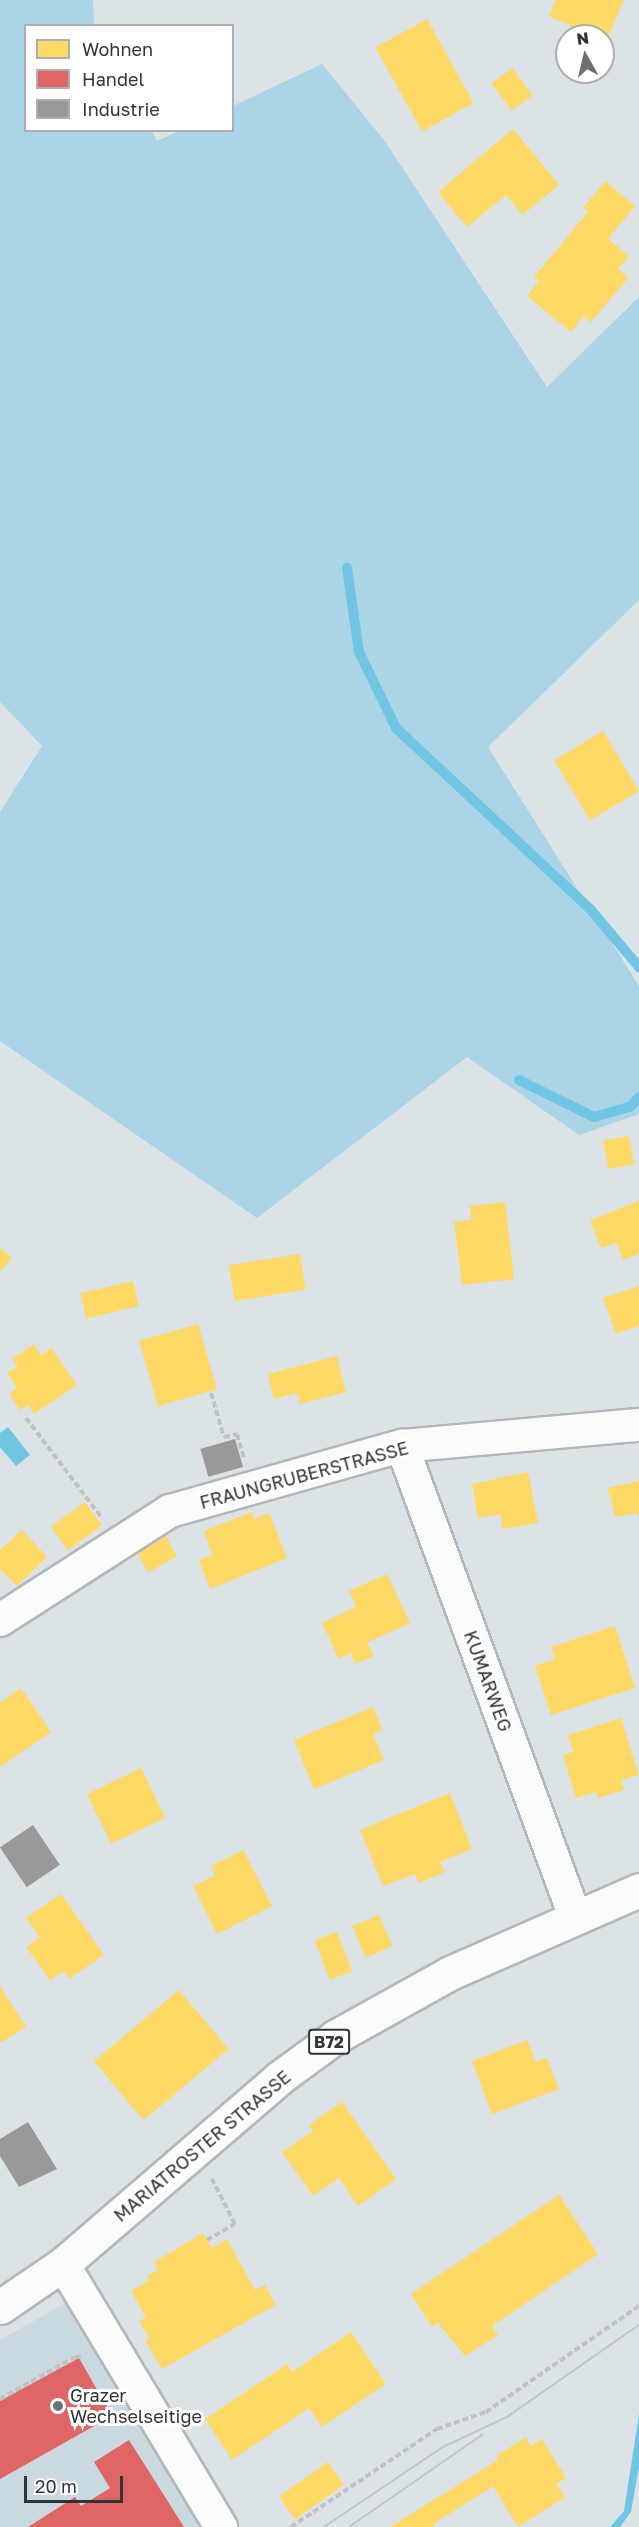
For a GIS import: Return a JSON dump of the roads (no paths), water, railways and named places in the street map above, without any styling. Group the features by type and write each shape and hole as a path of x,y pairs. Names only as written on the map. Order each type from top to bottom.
{"main road":[{"name":"MARIATROSTER STRASSE","path":"0,2307 63,2264 279,2079 335,2037 450,1972 639,1890"}],"street":[{"name":"FRAUNGRUBERSTRASSE","path":"0,1620 170,1511 402,1446 639,1425"},
{"name":"KUMARWEG","path":"402,1446 575,1917"},
{"path":"63,2264 221,2527"}],"water":[{"path":"8,1427 30,1455 16,1466 0,1447 0,1433"},
{"path":"639,2414 639,2467 631,2512 620,2527 610,2527 624,2511"}],"waterway":[{"path":"347,568 359,652 396,728 591,910 639,967"},
{"path":"519,1080 594,1117 630,1107 639,1097"}],"tram line":[{"path":"324,2527 443,2447 507,2417 639,2325"},
{"path":"349,2527 482,2435"}],"place":[{"name":"Grazer Wechselseitige","path":"58,2406"}]}
